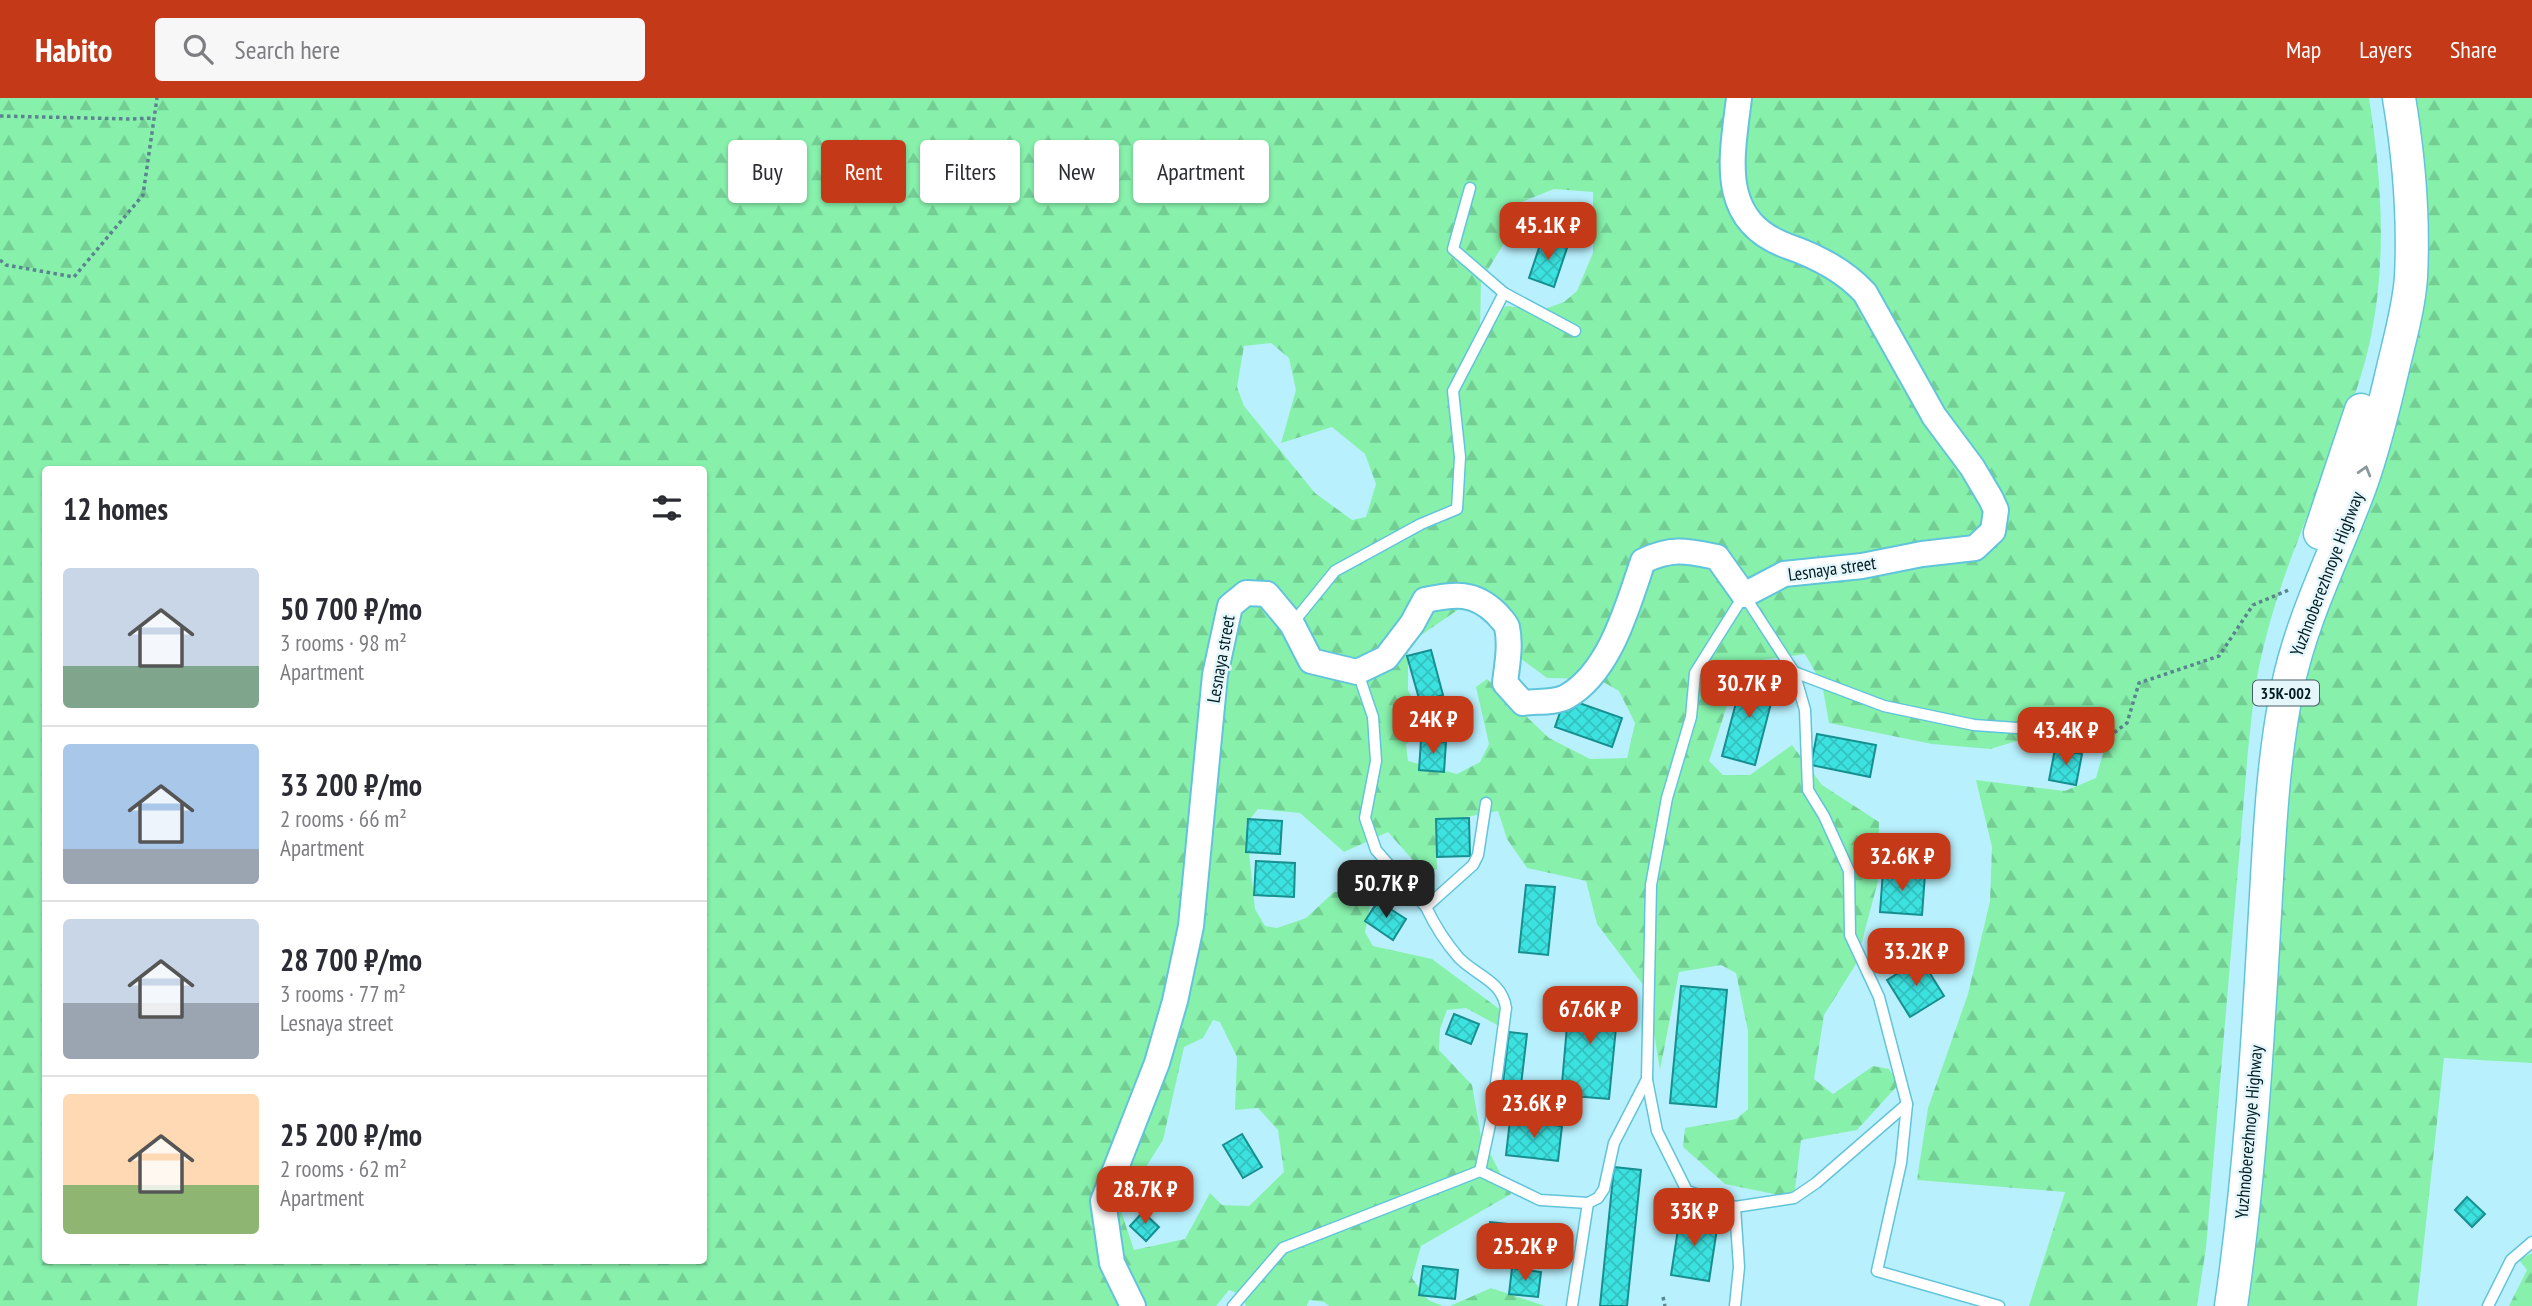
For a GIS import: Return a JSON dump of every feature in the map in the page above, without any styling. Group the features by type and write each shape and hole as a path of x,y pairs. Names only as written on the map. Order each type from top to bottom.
{"highway":[{"name":"Yuzhnoberezhnoye Highway","path":"2215,1306 2225,1255 2260,755 2273,680 2385,334 2396,212 2393,141 2386,98"},
{"name":"Yuzhnoberezhnoye Highway","path":"2231,1306 2256,1073 2275,763 2287,688 2304,628 2361,485 2384,404 2411,280 2410,178 2399,98"}],"street":[{"name":"Lesnaya street","path":"1739,98 1732,180 1737,200 1747,218 1766,236 1807,252 1852,279 1865,293 1934,416 1972,467 1996,510 1993,531 1975,548 1922,554 1863,566 1784,574 1744,595"},
{"path":"1357,672 1386,658 1412,624 1425,600 1469,596 1484,602 1506,624 1509,653 1505,683 1523,703 1565,698 1594,673 1618,634 1643,561 1662,552 1682,550 1717,557 1744,595"},
{"name":"Lesnaya street","path":"1133,1306 1112,1263 1103,1201 1157,1063 1175,1001 1191,926 1215,675 1230,606 1246,593 1267,594 1292,624 1311,661 1357,672"}],"lane":[{"path":"1470,188 1453,249 1504,293 1575,331"},
{"path":"1292,624 1335,571 1421,524 1458,509 1460,457 1453,391 1504,293"},
{"path":"1907,1104 1816,1183 1794,1198 1735,1207 1687,1191 1657,1131 1647,1080 1651,886 1667,798 1691,718 1695,673 1744,595 1794,672 1805,710 1808,790 1824,816 1849,872 1850,935 1879,997 1907,1104 1901,1163 1877,1271 1999,1306"},
{"path":"1357,672 1373,717 1376,761 1364,818 1376,850 1426,907 1456,954 1504,996 1506,1008 1493,1107 1480,1171"},
{"path":"1794,672 1884,706 1974,725 2017,728 2071,715 2094,727"},
{"path":"1426,907 1473,865 1478,855 1486,803"},
{"path":"1233,1306 1283,1248 1480,1171 1540,1200 1588,1203 1598,1198 1604,1189 1614,1143 1647,1080"},
{"path":"1572,1306 1588,1203"},
{"path":"1735,1207 1739,1268 1735,1306"},
{"path":"2488,1306 2511,1260 2532,1242"}],"path":[{"path":"0,260 6,265 74,277 143,195 157,98"},
{"path":"0,116 130,120 154,118"},
{"path":"2094,727 2107,738 2127,723 2139,683 2219,656 2253,605 2302,584"},
{"path":"1663,1297 1665,1306"}],"green space":[{"path":"0,98 2369,98 2381,214 2377,302 2358,385 2286,572 2258,672 2248,751 2206,1248 2197,1306 2029,1306 2065,1192 1917,1180 1928,1108 1968,994 1990,901 1992,847 1976,780 2065,791 2096,778 2112,721 2075,724 1990,749 1932,744 1829,723 1822,684 1805,654 1755,661 1736,678 1709,761 1723,775 1750,775 1792,745 1822,785 1879,822 1878,881 1856,964 1824,1015 1814,1079 1833,1094 1873,1066 1889,1069 1899,1084 1857,1130 1801,1140 1794,1198 1725,1184 1683,1147 1685,1128 1736,1119 1748,1109 1748,1031 1736,973 1721,965 1679,972 1660,1070 1647,990 1597,924 1586,881 1527,868 1507,839 1498,811 1455,819 1436,840 1437,869 1425,874 1388,832 1344,852 1300,813 1258,809 1246,824 1255,909 1265,926 1277,928 1306,918 1334,892 1355,891 1371,901 1365,932 1373,946 1432,959 1506,1014 1499,1026 1466,1008 1447,1010 1440,1029 1439,1050 1472,1085 1481,1136 1511,1194 1421,1246 1412,1278 1428,1300 1443,1306 1329,1306 1324,1302 1309,1300 1307,1306 1246,1306 1242,1295 1229,1290 1216,1306 0,1306","holes":["1554,189 1593,192 1593,253 1577,291 1564,302 1542,310 1506,306 1480,329 1481,281 1509,235 1508,212 1524,201","1271,343 1289,358 1296,390 1281,443 1332,427 1365,454 1376,484 1366,517 1352,520 1315,493 1244,406 1237,387 1244,346","1462,607 1502,610 1516,655 1547,678 1598,679 1619,691 1635,723 1627,758 1590,759 1549,738 1487,679 1476,687 1489,744 1480,762 1457,774 1408,761 1406,744 1445,718 1417,707 1408,690 1408,644","1213,1020 1220,1022 1237,1057 1235,1110 1258,1108 1278,1130 1284,1172 1249,1206 1222,1205 1210,1193 1185,1239 1134,1250 1120,1208 1163,1140 1184,1047 1203,1038"]},
{"path":"2410,98 2532,98 2532,1063 2444,1058 2417,1306 2240,1306 2281,807 2309,641 2425,293 2426,172"},
{"path":"2532,1253 2532,1306 2509,1306 2527,1270 2519,1260"},
{"path":"1491,1288 1545,1306 1450,1306"}],"building":[{"path":"1543,236 1568,245 1554,287 1529,278"},
{"path":"1431,650 1443,695 1420,702 1407,656"},
{"path":"1743,676 1776,684 1755,765 1722,756"},
{"path":"1565,698 1622,718 1612,747 1555,727"},
{"path":"1817,734 1876,745 1870,777 1811,765"},
{"path":"1421,740 1446,742 1444,772 1419,770"},
{"path":"2055,749 2082,754 2076,785 2049,780"},
{"path":"1469,818 1470,856 1437,857 1436,819"},
{"path":"1248,819 1282,821 1280,854 1246,852"},
{"path":"1256,861 1295,863 1294,897 1254,895"},
{"path":"1883,871 1925,874 1922,915 1880,912"},
{"path":"1526,885 1555,887 1548,955 1519,952"},
{"path":"1378,901 1406,919 1393,940 1365,921"},
{"path":"1921,959 1944,996 1910,1017 1887,980"},
{"path":"1681,986 1727,990 1716,1107 1670,1103"},
{"path":"1570,992 1619,997 1609,1099 1561,1095"},
{"path":"1454,1014 1479,1024 1471,1044 1446,1034"},
{"path":"1509,1032 1527,1034 1517,1119 1499,1116"},
{"path":"1510,1120 1562,1126 1558,1161 1506,1155"},
{"path":"1242,1134 1262,1167 1243,1178 1223,1145"},
{"path":"1614,1167 1641,1170 1627,1306 1600,1306"},
{"path":"2467,1197 2485,1214 2472,1227 2455,1210"},
{"path":"1143,1212 1159,1227 1146,1241 1130,1226"},
{"path":"1680,1216 1718,1222 1709,1281 1671,1275"},
{"path":"1490,1222 1526,1226 1521,1265 1486,1260"},
{"path":"1423,1266 1458,1270 1455,1299 1419,1295"},
{"path":"1512,1268 1541,1272 1538,1297 1509,1294"}]}
